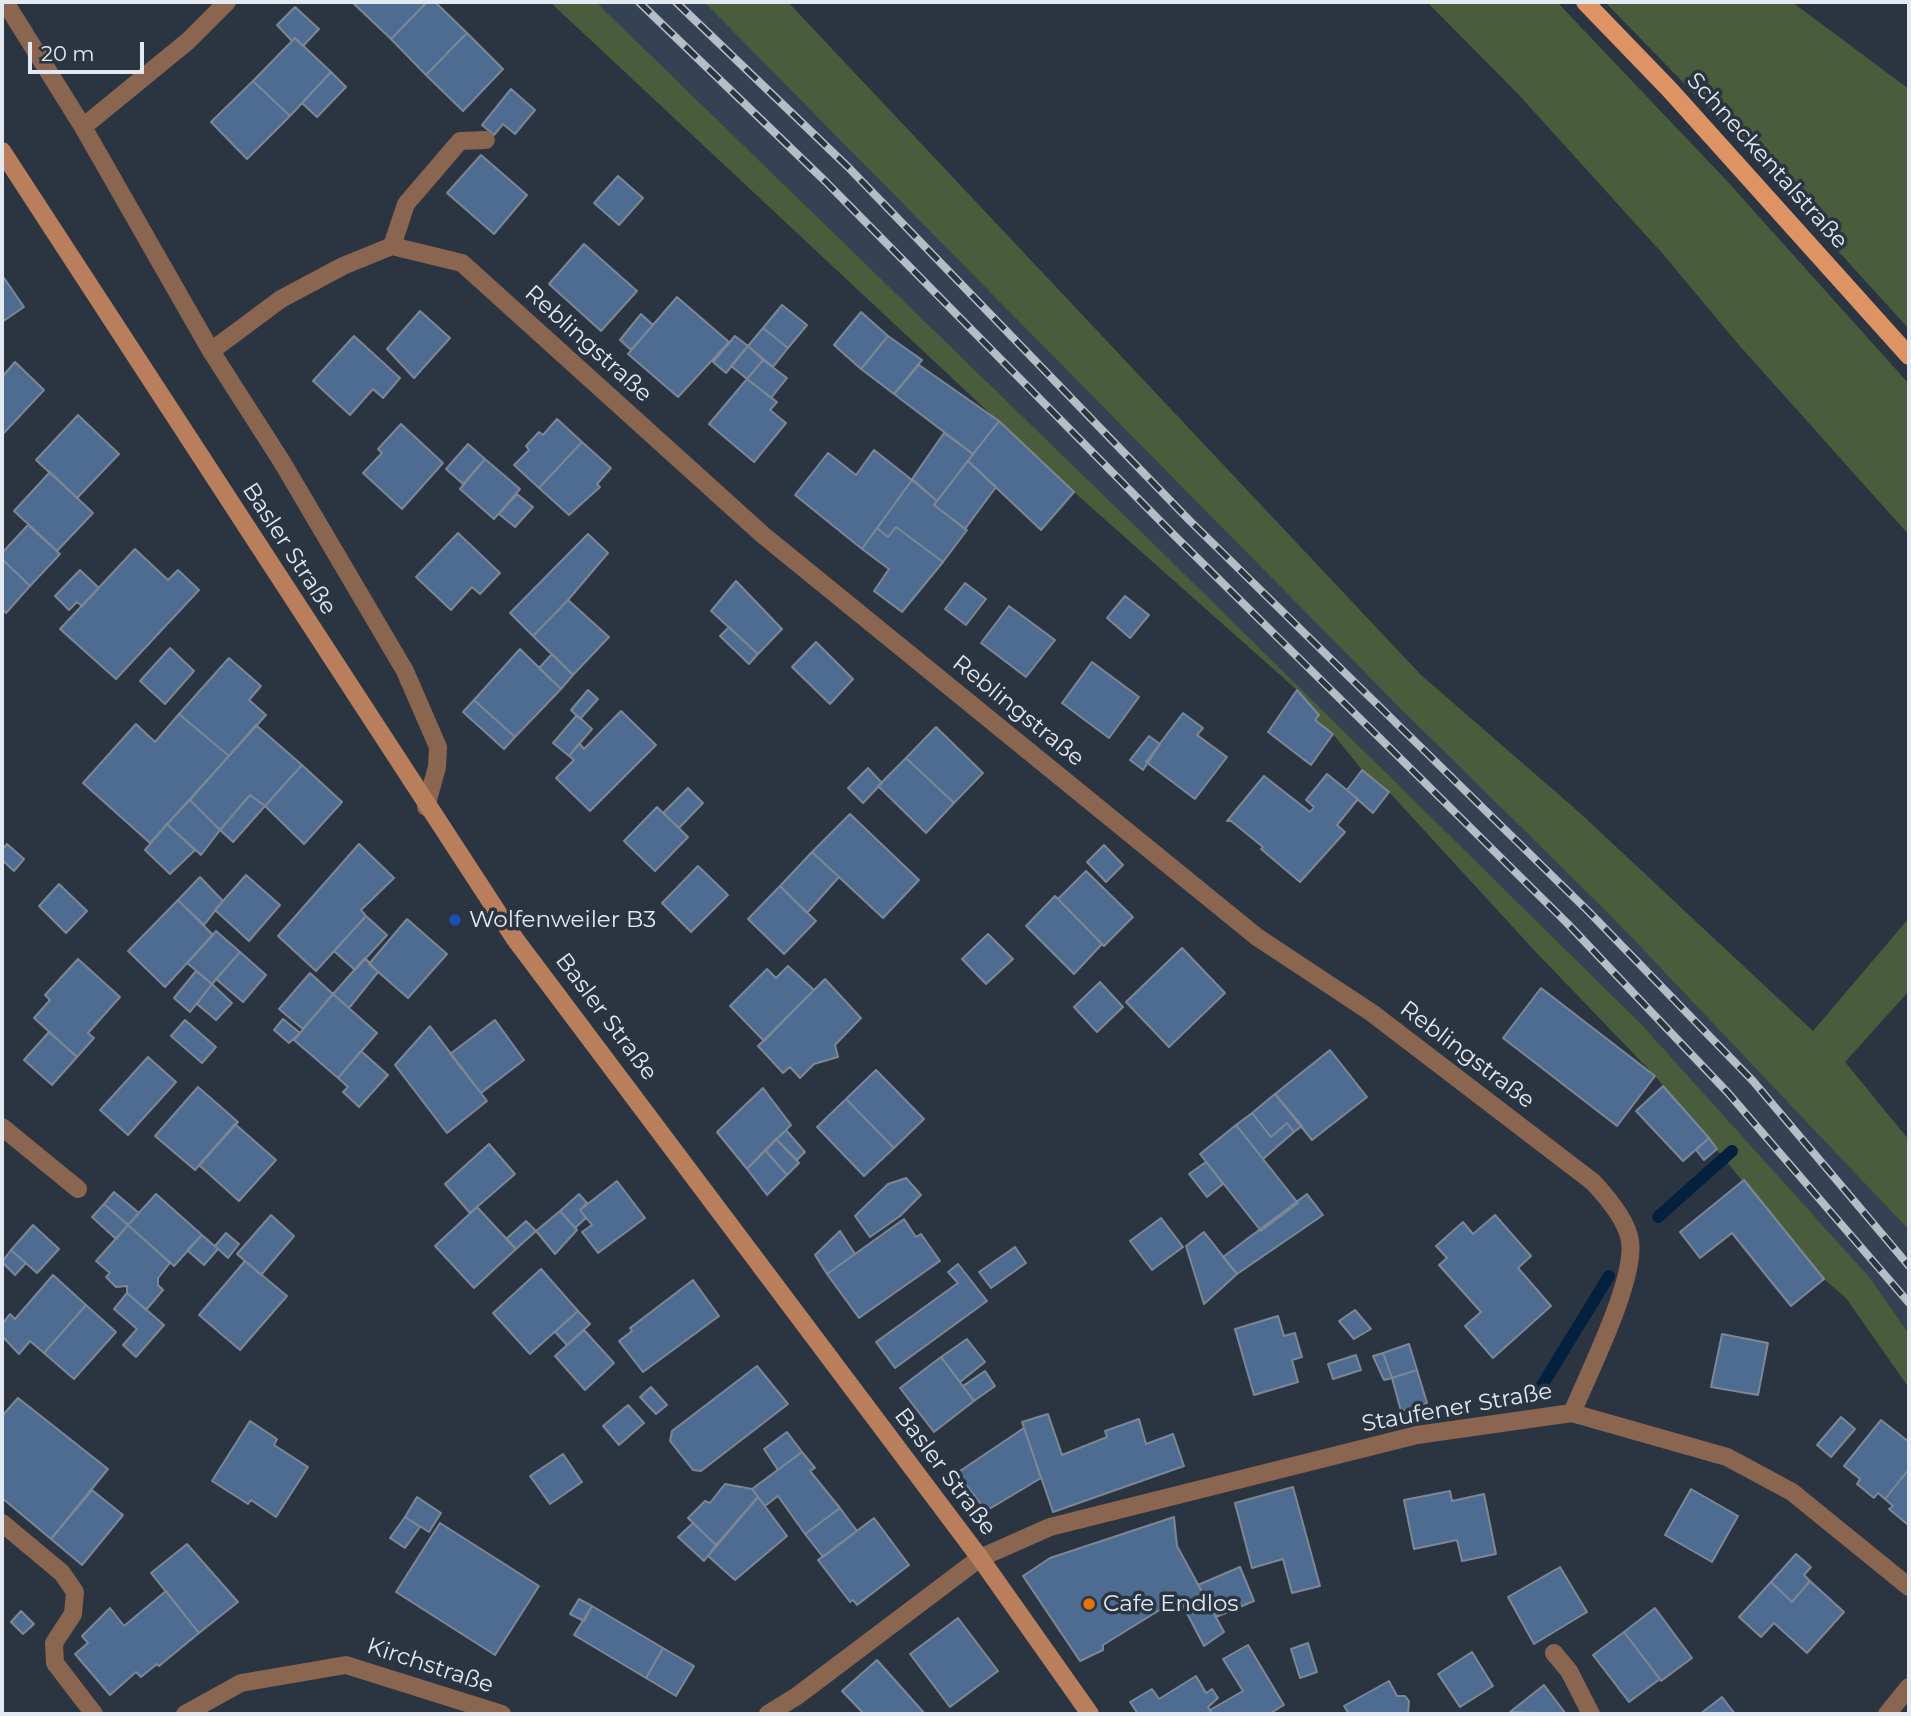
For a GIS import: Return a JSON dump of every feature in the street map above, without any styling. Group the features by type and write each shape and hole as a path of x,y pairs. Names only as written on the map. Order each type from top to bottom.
{"main road":[{"name":"Schneckentalstraße","path":"1584,2 1688,110 1909,356"},
{"name":"Basler Straße","path":"2,150 426,807 515,939 980,1558 1090,1714"}],"street":[{"path":"5,2 83,127 211,351 282,462 405,671 426,713 438,747 426,807"},
{"path":"83,127 188,41 227,2"},
{"path":"211,351 281,299 343,266 392,246 406,204 460,141 486,140"},
{"name":"Reblingstraße","path":"392,246 462,263 763,535 1247,929 1372,1013 1593,1182 1611,1203 1630,1240 1628,1273 1572,1413"},
{"path":"2,1127 78,1189"},
{"name":"Staufener Straße","path":"980,1558 1050,1527 1417,1434 1572,1413 1727,1457 1792,1492 1909,1587"},
{"path":"2,1524 62,1573 75,1592 73,1614 54,1643 55,1663 94,1714"},
{"path":"768,1714 797,1696 980,1558"},
{"path":"1553,1653 1569,1671 1591,1714"},
{"name":"Kirchstraße","path":"185,1714 241,1683 346,1665 502,1714"},
{"path":"1887,1714 1909,1687"}],"shaded area":[{"path":"596,2 704,2 1400,708 1614,919 1909,1230 1909,1334 1870,1278 1642,1025 1162,552"}],"green space":[{"path":"550,2 596,2 1162,552 1642,1025 1870,1278 1909,1334 1909,1388 1846,1298 1824,1279 1655,1076 1533,949 1389,792 1362,770 1333,734 1315,720 1319,715 1297,690 1074,492"},
{"path":"704,2 788,2 1421,675 1580,813 1813,1031 1909,918 1909,991 1845,1062 1909,1140 1909,1230 1614,919 1400,708"},
{"path":"1427,2 1557,2 1727,181 1909,384 1909,535 1738,344 1662,253 1519,95"},
{"path":"1605,2 1792,2 1909,89 1909,329 1709,109"}],"building":[{"path":"352,2 427,2 391,39"},
{"path":"427,2 435,2 467,33 426,75 391,39"},
{"path":"295,7 319,29 303,46 295,38 292,41 277,25"},
{"path":"467,33 503,69 463,111 426,75"},
{"path":"295,38 331,72 290,116 253,81"},
{"path":"331,72 346,87 317,117 302,103"},
{"path":"253,81 290,116 247,159 211,122"},
{"path":"511,89 535,110 515,134 503,124 494,135 482,125"},
{"path":"481,155 527,195 494,234 447,193"},
{"path":"618,176 643,198 619,225 594,203"},
{"path":"584,244 637,291 601,331 549,284"},
{"path":"2,275 24,307 2,322"},
{"path":"677,297 729,342 678,397 628,354"},
{"path":"782,305 807,325 788,348 763,328"},
{"path":"420,311 450,338 414,378 387,349"},
{"path":"861,312 888,336 861,369 834,345"},
{"path":"641,314 653,325 631,350 620,340"},
{"path":"763,328 788,348 773,367 748,346"},
{"path":"354,336 400,378 383,398 373,389 350,415 313,381"},
{"path":"735,336 748,346 726,373 713,362"},
{"path":"888,336 922,360 894,394 861,369"},
{"path":"748,346 763,360 747,379 731,366"},
{"path":"763,360 787,378 771,398 747,379"},
{"path":"15,362 44,390 2,435 2,377"},
{"path":"919,365 999,421 973,454 894,394"},
{"path":"747,379 777,402 770,410 786,423 754,462 709,424"},
{"path":"78,415 119,454 77,498 36,460"},
{"path":"557,419 582,442 539,488 514,465 529,450 526,446 539,432 543,435"},
{"path":"999,421 1074,492 1041,530 968,461"},
{"path":"401,424 443,463 402,509 363,473 382,453 378,449"},
{"path":"944,433 973,454 937,501 912,479"},
{"path":"582,442 611,468 597,484 600,487 569,515 539,488"},
{"path":"468,444 485,459 463,484 446,469"},
{"path":"874,450 912,480 862,549 795,495 828,453 856,475"},
{"path":"485,459 520,489 494,519 460,489"},
{"path":"968,461 996,487 965,529 934,505"},
{"path":"50,472 93,513 57,551 14,511"},
{"path":"912,480 937,501 934,505 967,530 943,562 896,527 888,537 877,528"},
{"path":"517,494 533,507 515,527 499,514"},
{"path":"28,525 60,554 30,586 2,559 2,553"},
{"path":"896,527 943,562 902,612 874,591 889,569 862,549 877,528 888,537"},
{"path":"458,533 500,573 480,594 472,587 451,610 416,577"},
{"path":"588,534 608,553 533,636 510,613"},
{"path":"135,549 168,580 178,570 199,590 116,679 60,629"},
{"path":"2,559 30,586 6,613 2,609"},
{"path":"80,570 99,588 82,606 77,602 69,610 55,596"},
{"path":"736,581 782,629 758,654 711,611"},
{"path":"965,583 986,599 966,625 945,609"},
{"path":"1125,596 1149,615 1130,638 1107,618"},
{"path":"568,600 609,637 573,675 533,636"},
{"path":"1009,606 1055,640 1026,677 981,643"},
{"path":"729,627 758,654 749,664 720,636"},
{"path":"816,642 853,679 830,704 792,667"},
{"path":"170,648 194,671 165,704 140,681"},
{"path":"520,649 561,689 515,737 474,700"},
{"path":"552,654 573,675 561,689 539,668"},
{"path":"229,658 261,686 249,700 266,715 229,756 179,714"},
{"path":"1092,662 1139,697 1109,738 1062,703"},
{"path":"588,690 598,699 580,719 571,710"},
{"path":"1297,690 1319,715 1315,720 1333,734 1311,765 1268,732"},
{"path":"474,700 515,737 504,749 463,712"},
{"path":"621,711 656,745 590,811 556,778 574,760 569,756 579,743 584,749"},
{"path":"1183,713 1203,728 1197,735 1227,757 1195,799 1146,762"},
{"path":"179,714 229,756 150,843 83,783 136,724 155,742"},
{"path":"577,715 592,729 569,756 553,743"},
{"path":"256,725 302,765 265,806 250,795 220,830 190,800"},
{"path":"936,727 983,773 954,803 906,758"},
{"path":"1149,736 1160,744 1143,770 1130,760"},
{"path":"906,758 954,803 926,833 878,786"},
{"path":"302,765 342,802 304,844 265,806"},
{"path":"868,768 882,783 863,803 848,788"},
{"path":"1362,770 1389,792 1373,813 1347,790"},
{"path":"1327,774 1358,799 1337,825 1345,832 1300,882 1261,849 1263,847 1231,821 1227,821 1264,776 1310,812 1314,807 1306,800"},
{"path":"688,788 703,803 679,828 663,813"},
{"path":"250,795 265,806 233,842 220,830"},
{"path":"190,800 220,830 201,855 167,824"},
{"path":"657,807 688,837 655,871 624,841"},
{"path":"850,814 919,880 883,918 812,852"},
{"path":"167,824 195,850 170,874 145,850"},
{"path":"7,844 24,859 14,871 2,860 2,850"},
{"path":"359,844 394,878 361,910 366,916 316,971 278,936"},
{"path":"1104,845 1123,865 1106,882 1087,862"},
{"path":"812,852 839,877 807,913 780,886"},
{"path":"698,866 728,895 691,932 662,903"},
{"path":"1086,871 1133,917 1104,946 1058,899"},
{"path":"246,875 280,905 249,941 215,910"},
{"path":"200,877 223,901 204,925 178,900"},
{"path":"59,884 87,911 66,933 39,906"},
{"path":"780,886 816,921 784,954 748,919"},
{"path":"1055,896 1102,944 1074,974 1026,926"},
{"path":"178,900 213,935 165,987 128,951"},
{"path":"366,916 387,935 355,970 334,951"},
{"path":"407,919 447,954 408,998 369,964"},
{"path":"216,931 240,952 212,984 187,963"},
{"path":"988,934 1013,959 986,984 962,959"},
{"path":"1182,948 1225,993 1169,1047 1126,1002"},
{"path":"240,952 266,975 243,1002 216,979"},
{"path":"365,958 378,972 349,1008 333,994"},
{"path":"78,959 120,997 88,1033 94,1038 77,1057 34,1018 50,1000 45,995"},
{"path":"788,966 814,990 764,1041 730,1006 767,969 776,978"},
{"path":"196,971 212,984 190,1012 174,998"},
{"path":"310,973 333,994 303,1029 279,1009"},
{"path":"825,979 861,1018 835,1045 838,1057 814,1064 800,1078 790,1067 783,1073 758,1046"},
{"path":"1100,982 1123,1007 1097,1032 1074,1007"},
{"path":"212,984 232,1003 216,1020 197,1004"},
{"path":"1541,988 1655,1076 1617,1126 1503,1038"},
{"path":"333,994 377,1033 338,1078 294,1040"},
{"path":"283,1019 300,1033 289,1043 274,1030"},
{"path":"185,1020 216,1047 202,1063 171,1036"},
{"path":"495,1020 524,1060 481,1093 450,1054"},
{"path":"430,1026 487,1101 447,1133 395,1065"},
{"path":"49,1032 77,1057 52,1085 24,1060"},
{"path":"1330,1050 1367,1097 1312,1140 1275,1094"},
{"path":"361,1051 388,1075 359,1107 343,1092 348,1087 338,1078"},
{"path":"148,1057 176,1082 128,1135 100,1110"},
{"path":"876,1070 924,1119 894,1148 846,1099"},
{"path":"1663,1086 1709,1138 1683,1161 1636,1111"},
{"path":"198,1087 238,1122 195,1170 155,1136"},
{"path":"763,1088 791,1125 747,1169 717,1132"},
{"path":"1275,1094 1302,1126 1294,1132 1287,1123 1271,1137 1252,1113"},
{"path":"846,1099 894,1148 864,1176 817,1127"},
{"path":"1252,1113 1271,1137 1287,1123 1294,1132 1263,1159 1236,1125"},
{"path":"235,1124 276,1160 239,1201 199,1165"},
{"path":"1236,1125 1298,1203 1261,1231 1200,1154"},
{"path":"786,1130 805,1152 797,1160 776,1139"},
{"path":"1709,1138 1717,1149 1704,1160 1696,1150"},
{"path":"776,1139 799,1163 787,1175 765,1150"},
{"path":"489,1144 515,1174 470,1213 445,1184"},
{"path":"765,1150 787,1175 767,1195 747,1169"},
{"path":"1206,1162 1223,1184 1207,1197 1189,1174"},
{"path":"906,1178 921,1195 900,1216 870,1237 855,1216 888,1184"},
{"path":"1744,1180 1824,1279 1791,1306 1732,1233 1700,1258 1680,1232"},
{"path":"617,1181 645,1218 598,1253 582,1232 592,1225 580,1210"},
{"path":"114,1192 139,1213 128,1225 104,1204"},
{"path":"156,1194 202,1235 174,1266 128,1225"},
{"path":"579,1194 587,1203 580,1210 586,1218 575,1228 560,1211"},
{"path":"1307,1194 1323,1215 1237,1274 1223,1257"},
{"path":"104,1204 128,1225 116,1239 92,1217"},
{"path":"477,1207 516,1249 474,1288 435,1246"},
{"path":"560,1211 577,1230 555,1254 536,1231"},
{"path":"271,1215 294,1236 261,1275 237,1254"},
{"path":"1495,1215 1531,1256 1518,1268 1551,1306 1493,1358 1465,1326 1481,1312 1439,1265 1447,1258 1436,1246 1463,1222 1473,1234"},
{"path":"1161,1218 1183,1247 1152,1270 1130,1241"},
{"path":"904,1219 916,1237 921,1234 940,1261 859,1318 827,1274"},
{"path":"526,1221 536,1231 516,1249 506,1239"},
{"path":"33,1225 59,1249 37,1273 11,1250"},
{"path":"128,1225 170,1263 158,1278 158,1285 163,1290 146,1310 127,1293 127,1286 116,1287 106,1277 110,1273 96,1261"},
{"path":"840,1231 855,1254 827,1274 815,1255"},
{"path":"1204,1232 1237,1274 1204,1304 1186,1246"},
{"path":"226,1233 239,1244 228,1258 215,1246"},
{"path":"202,1235 218,1249 204,1265 187,1250"},
{"path":"1015,1247 1026,1263 991,1288 979,1272"},
{"path":"11,1250 26,1263 15,1275 2,1262"},
{"path":"245,1261 287,1296 240,1350 199,1315"},
{"path":"958,1264 987,1301 895,1368 876,1342 958,1283 948,1272"},
{"path":"541,1269 578,1311 530,1354 493,1313"},
{"path":"53,1275 86,1305 44,1353 30,1341 19,1354 2,1336 2,1324 10,1314 15,1319"},
{"path":"693,1280 719,1316 643,1372 619,1341 632,1331 630,1328"},
{"path":"127,1293 164,1325 136,1357 123,1345 137,1329 114,1309"},
{"path":"86,1305 116,1332 74,1379 44,1353"},
{"path":"1355,1310 1371,1329 1354,1339 1339,1321"},
{"path":"578,1311 590,1324 567,1345 555,1332"},
{"path":"1278,1316 1284,1336 1295,1333 1302,1357 1292,1360 1298,1382 1254,1395 1235,1329"},
{"path":"584,1330 614,1363 585,1390 555,1356"},
{"path":"1722,1334 1768,1343 1758,1395 1711,1387"},
{"path":"967,1339 985,1362 960,1382 941,1357"},
{"path":"1409,1344 1417,1370 1392,1378 1383,1353"},
{"path":"1383,1353 1392,1378 1384,1380 1373,1356"},
{"path":"1356,1355 1361,1370 1333,1379 1328,1364"},
{"path":"941,1357 974,1401 934,1432 900,1388"},
{"path":"757,1366 788,1404 701,1471 693,1470 670,1441 672,1431"},
{"path":"1417,1370 1427,1403 1401,1411 1392,1378"},
{"path":"985,1371 995,1386 974,1401 963,1386"},
{"path":"651,1387 667,1405 656,1414 640,1397"},
{"path":"18,1398 108,1469 51,1539 2,1498 2,1416"},
{"path":"628,1405 644,1423 619,1445 603,1426"},
{"path":"1048,1414 1062,1455 1107,1437 1105,1431 1139,1419 1146,1444 1173,1434 1184,1466 1053,1512 1022,1422"},
{"path":"1841,1417 1855,1429 1831,1457 1817,1445"},
{"path":"1881,1420 1909,1442 1909,1469 1885,1499 1878,1493 1874,1498 1857,1484 1860,1479 1844,1466"},
{"path":"250,1421 277,1439 274,1445 308,1467 276,1517 251,1500 248,1504 212,1481"},
{"path":"1024,1428 1041,1478 986,1511 957,1473"},
{"path":"787,1432 802,1452 778,1470 764,1449"},
{"path":"802,1452 815,1468 810,1471 840,1508 805,1534 778,1496 765,1506 752,1489"},
{"path":"563,1454 582,1482 550,1504 530,1476"},
{"path":"1909,1469 1907,1524 1889,1509 1893,1506 1885,1499"},
{"path":"725,1484 752,1489 758,1497 716,1545 688,1518 705,1501 710,1503"},
{"path":"1293,1487 1320,1586 1292,1593 1283,1559 1252,1568 1235,1503"},
{"path":"1691,1489 1738,1516 1712,1562 1665,1535"},
{"path":"92,1490 123,1515 82,1565 51,1539"},
{"path":"1450,1491 1452,1501 1484,1494 1496,1554 1462,1561 1457,1540 1414,1549 1404,1500"},
{"path":"417,1497 441,1513 429,1532 405,1517"},
{"path":"758,1497 787,1536 735,1580 708,1556"},
{"path":"840,1508 857,1531 823,1557 805,1534"},
{"path":"405,1517 420,1527 405,1548 390,1538"},
{"path":"1174,1517 1177,1546 1224,1632 1204,1646 1179,1598 1103,1645 1103,1650 1080,1661 1023,1576 1050,1558"},
{"path":"874,1518 909,1565 857,1605 853,1600 850,1602 818,1560"},
{"path":"440,1523 539,1586 495,1655 396,1592"},
{"path":"693,1523 716,1545 704,1561 678,1537"},
{"path":"187,1544 238,1602 199,1633 151,1573"},
{"path":"1796,1554 1811,1567 1804,1575 1810,1581 1792,1602 1771,1582"},
{"path":"1240,1567 1254,1601 1216,1617 1198,1585"},
{"path":"1560,1567 1587,1612 1534,1644 1508,1597"},
{"path":"1810,1581 1844,1612 1807,1653 1774,1623 1761,1637 1739,1617 1771,1582 1792,1602"},
{"path":"166,1591 199,1633 159,1666 157,1664 141,1677 136,1672 110,1695 75,1654 88,1643 82,1636 110,1608 124,1626"},
{"path":"579,1599 592,1606 584,1621 570,1614"},
{"path":"592,1606 663,1648 646,1678 574,1635"},
{"path":"1655,1608 1692,1658 1661,1681 1624,1632"},
{"path":"21,1611 34,1624 23,1634 11,1622"},
{"path":"958,1618 998,1671 950,1707 910,1654"},
{"path":"1624,1632 1660,1679 1629,1702 1593,1655"},
{"path":"1308,1643 1317,1672 1300,1678 1291,1649"},
{"path":"1248,1645 1284,1705 1269,1714 1212,1714 1210,1710 1243,1691 1223,1659"},
{"path":"663,1648 694,1666 676,1696 646,1678"},
{"path":"1472,1652 1493,1686 1460,1707 1438,1674"},
{"path":"877,1660 925,1714 864,1714 842,1691"},
{"path":"1196,1676 1206,1693 1212,1689 1218,1698 1208,1707 1212,1714 1138,1714 1130,1702 1152,1689 1159,1699"},
{"path":"1389,1681 1397,1696 1405,1696 1409,1701 1408,1714 1349,1714 1344,1706"},
{"path":"1544,1685 1566,1714 1510,1712"},
{"path":"1722,1697 1735,1714 1700,1714"}],"waterway":[{"path":"1658,1217 1732,1151"},
{"path":"1538,1392 1609,1276"}],"railway":[{"path":"639,2 826,182 1175,536 1567,923 1729,1094 1909,1303"},
{"path":"676,2 848,167 1189,520 1590,913 1753,1081 1909,1266"}],"place":[{"name":"Wolfenweiler B3","path":"455,920"},
{"name":"Cafe Endlos","path":"1089,1604"}]}
